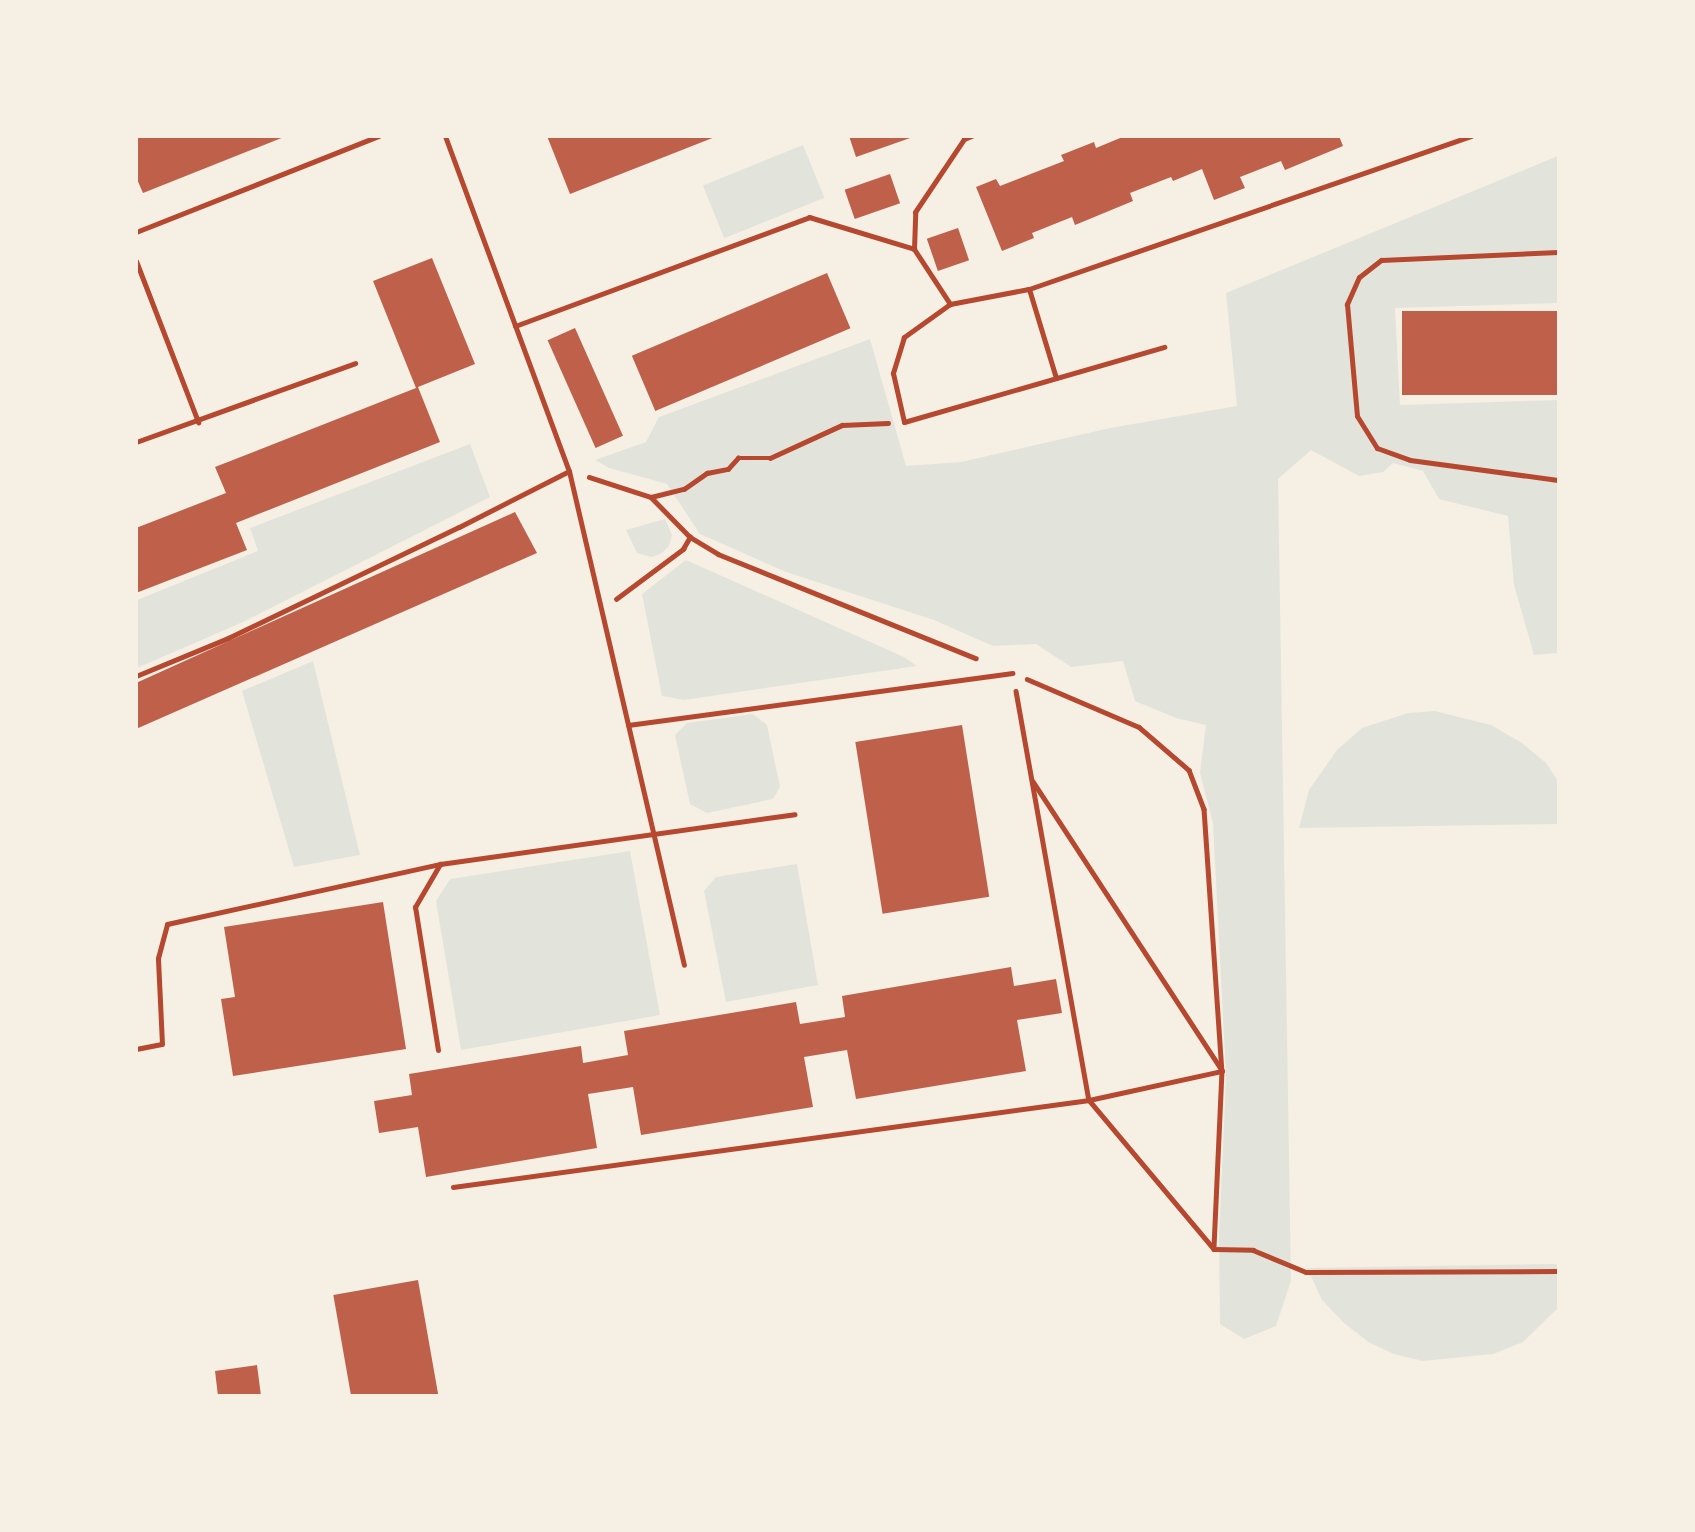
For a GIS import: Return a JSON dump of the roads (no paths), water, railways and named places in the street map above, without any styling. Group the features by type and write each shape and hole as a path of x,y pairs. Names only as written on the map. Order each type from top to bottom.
{"lane":[{"path":"136,232 379,136"},
{"path":"445,136 569,471 684,965"},
{"path":"950,304 914,249 915,212 964,139 971,136"},
{"path":"1164,347 904,422 893,373 904,337 950,304 1029,289 1471,136"},
{"path":"515,326 809,217 914,249"},
{"path":"1559,252 1381,260 1359,277 1346,304 1357,416 1377,449 1410,460 1559,480"},
{"path":"136,261 198,422"},
{"path":"1029,289 1056,378"},
{"path":"136,442 198,422 355,363"},
{"path":"136,676 228,638 569,471"},
{"path":"628,725 1013,673"},
{"path":"136,1049 162,1044 158,958 167,924 440,864 794,814"},
{"path":"438,1050 415,907 440,864"}]}
